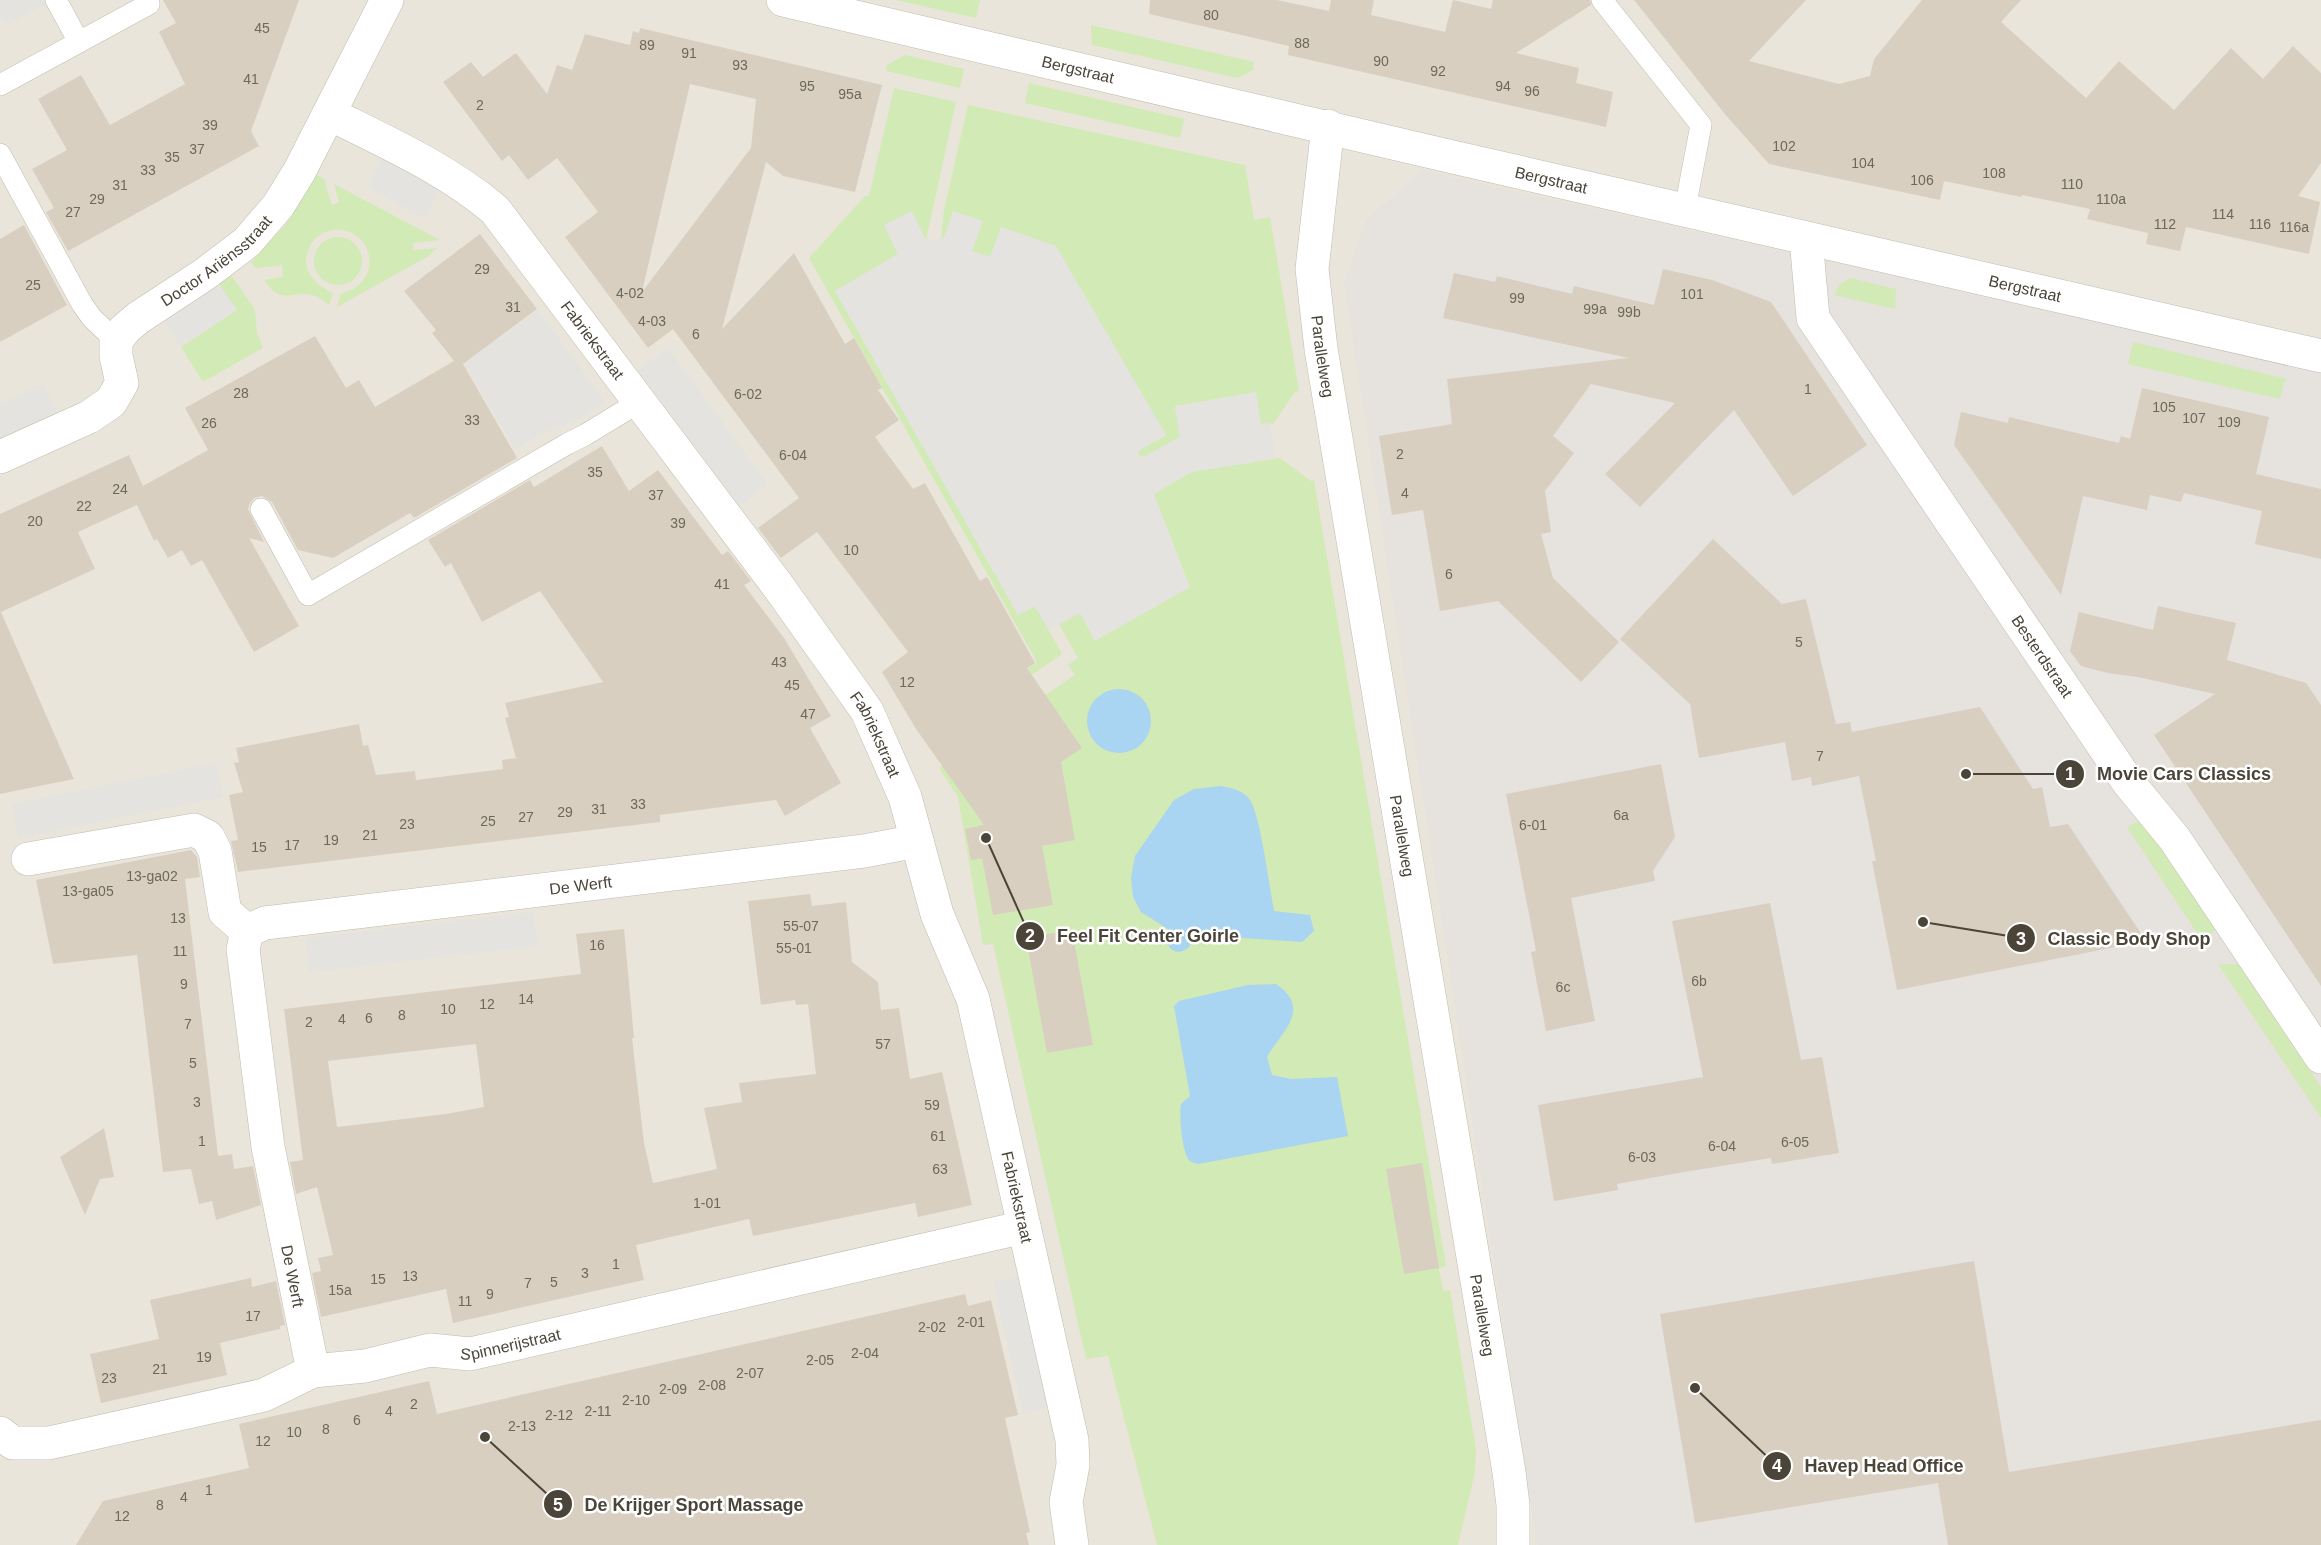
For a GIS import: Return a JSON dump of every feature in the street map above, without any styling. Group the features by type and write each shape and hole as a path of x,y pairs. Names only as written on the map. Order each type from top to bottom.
{"street":[{"name":"Doctor Ariënsstraat","path":"116,341 138,318 205,274 247,242 278,206 330,114 387,0"},
{"name":"Bergstraat","path":"783,0 820,4 952,40 2321,356"},
{"name":"Fabriekstraat","path":"330,114 471,189 495,210 778,586 867,711 905,798 937,914 973,999 1072,1440 1073,1465 1066,1502 1072,1545"},
{"name":"Parallelweg","path":"1328,126 1312,269 1322,349 1509,1472 1514,1505 1513,1545"},
{"name":"Besterdstraat","path":"1806,238 1814,318 2128,782 2175,838 2321,1057"},
{"path":"0,458 89,417 111,402 122,383 116,356 116,341"},
{"path":"28,859 194,830 208,837 215,851 225,912 247,931"},
{"name":"De Werft","path":"313,1371 268,1147 243,950 247,931 265,923 864,850 917,841"},
{"name":"Spinnerijstraat","path":"0,1433 13,1443 50,1443 264,1395 313,1371 365,1366 430,1350 470,1354 1024,1227"}],"lane":[{"path":"56,0 79,42"},
{"path":"1602,0 1701,126 1686,209"},
{"path":"0,86 149,4"},
{"path":"0,154 82,304 92,318 116,341"},
{"path":"261,509 309,595 639,402"}],"shaded area":[{"path":"0,0 2321,0 2321,1545 0,1545"},
{"path":"0,0 53,0 6,26 0,16"},
{"path":"382,158 440,189 425,218 367,188"},
{"path":"1422,171 2321,370 2321,1545 1537,1545 1344,282 1367,219"},
{"path":"912,211 926,240 944,238 953,211 983,221 972,251 990,257 1001,227 1056,246 1166,435 1138,451 1137,454 1141,458 1180,437 1175,406 1256,392 1261,424 1270,423 1276,458 1191,472 1154,494 1190,587 1095,641 1080,613 1049,630 1035,606 1018,615 835,291 898,254 884,225"},
{"path":"219,284 237,310 181,347 164,320"},
{"path":"538,310 605,402 578,420 540,434 515,450 464,363"},
{"path":"668,348 768,484 740,506 638,370"},
{"path":"43,384 57,413 0,439 0,404"},
{"path":"216,763 223,797 18,838 12,804"},
{"path":"533,912 538,946 309,972 306,938"},
{"path":"1018,1276 1048,1407 1023,1413 993,1282"}],"green space":[{"path":"896,0 980,0 976,18"},
{"path":"1091,25 1254,62 1253,70 1238,78 1092,45"},
{"path":"905,55 964,69 960,88 886,71 887,65"},
{"path":"1029,83 1184,119 1180,138 1025,103"},
{"path":"894,88 956,102 926,240 884,225 898,254 1011,603 1018,615 1035,606 1062,654 986,706 982,702 1037,662 809,258 865,196 869,196"},
{"path":"968,105 1245,165 1254,220 1270,217 1299,391 1295,392 1273,424 1261,425 1175,406 1180,437 1147,456 1139,457 1138,451 1166,435 1001,227 991,258 972,251 954,211 944,238 941,238 944,210"},
{"path":"317,175 324,179 332,205 339,202 334,184 440,240 413,243 413,250 437,248 427,257 337,307 341,293 355,288 364,279 369,268 369,257 366,246 358,237 347,231 333,230 313,241 306,257 306,265 313,278 333,293 329,305 312,295 287,296 276,293 264,280 283,277 282,265 256,268 251,262 287,223"},
{"path":"333,237 343,237 355,244 362,256 362,266 355,278 343,285 333,285 318,274 314,266 314,256 325,241"},
{"path":"232,276 255,310 257,333 263,348 203,382 181,347 236,310 219,284"},
{"path":"1850,278 1896,289 1895,309 1834,295 1839,285"},
{"path":"2133,342 2287,379 2284,382 2280,399 2128,364"},
{"path":"1280,458 1311,481 1314,480 1446,1266 1439,1268 1443,1291 1450,1290 1476,1450 1475,1472 1458,1545 1157,1545 1108,1356 1086,1359 993,944 983,945 958,797 939,768 1075,675 1068,665 1078,658 1059,624 1080,612 1095,641 1154,494 1191,472"},
{"path":"2139,821 2154,836 2216,929 2203,942 2127,827"},
{"path":"2218,964 2238,964 2321,1087 2321,1118"}],"water":[{"path":"1113,689 1125,689 1142,698 1149,709 1151,721 1149,733 1142,744 1125,753 1113,753 1101,748 1092,739 1087,727 1087,715 1092,703 1101,694"},
{"path":"1221,786 1244,794 1254,808 1274,911 1310,915 1314,931 1302,942 1214,936 1189,931 1190,946 1180,952 1175,951 1167,941 1168,929 1141,912 1133,897 1131,878 1135,856 1174,800 1194,789"},
{"path":"1276,984 1287,993 1292,1002 1293,1011 1286,1030 1267,1057 1272,1075 1291,1079 1337,1077 1348,1136 1198,1164 1192,1162 1185,1149 1180,1116 1181,1104 1190,1096 1174,1006 1179,1001 1248,985"}],"building":[{"path":"163,0 299,0 251,131 259,146 68,251 46,212 54,208 32,169 67,150 38,99 81,75 110,125 185,84 159,32 176,23"},
{"path":"1150,0 1277,0 1329,11 1331,0 1374,0 1371,15 1445,32 1453,0 1491,9 1493,0 1590,0 1591,5 1516,53 1579,68 1576,83 1613,92 1606,127 1288,55 1289,46 1149,14"},
{"path":"1634,0 1806,0 1749,61 1839,84 1870,76 1874,59 1922,0 2021,0 2001,22 2086,98 2119,61 2174,110 2231,48 2263,79 2293,46 2321,73 2321,163 2298,196 2320,202 2309,254 2186,227 2180,251 2146,244 2148,233 2087,219 2090,209 1944,181 1940,200 1769,164 1724,113"},
{"path":"640,28 882,85 855,192 783,176 766,162 722,329 794,253 845,344 854,338 882,388 878,390 899,420 875,437 913,489 925,483 980,581 987,577 1035,663 1027,668 1082,748 1061,762 1075,840 1042,846 1053,905 993,915 982,858 971,860 965,829 984,825 916,729 882,672 908,652 817,532 781,558 758,528 799,498 673,329 648,348 565,237 598,212 557,158 528,180 509,155 502,161 443,82 471,62 483,77 516,53 547,94 557,65 572,70 585,34 630,45 633,31 639,33","holes":["690,84 756,99 751,148 642,292"]},
{"path":"24,225 67,305 0,342 0,239"},
{"path":"480,234 537,309 463,364 517,458 414,518 410,513 333,558 298,550 272,502 262,496 254,498 248,509 264,542 249,538 299,626 254,652 202,560 191,566 182,550 168,558 157,539 154,541 137,505 78,532 95,569 1,612 74,779 0,794 0,514 129,455 143,486 208,450 185,408 315,336 346,388 359,380 375,407 454,361 432,333 436,330 404,291"},
{"path":"1663,269 1712,280 1771,302 1867,445 1793,496 1734,410 1640,507 1605,474 1675,403 1591,384 1553,436 1574,453 1545,491 1551,532 1541,534 1553,578 1619,642 1581,682 1498,601 1440,611 1423,510 1392,515 1379,436 1452,424 1447,379 1629,358 1443,318 1454,273 1495,282 1497,276 1572,294 1574,286 1654,305"},
{"path":"2142,388 2269,417 2256,474 2321,489 2321,559 2255,544 2262,511 2184,493 2181,502 2150,495 2147,510 2083,496 2061,595 1954,445 1961,412 2008,423 2009,417 2119,443 2121,436 2130,439"},
{"path":"602,446 629,491 658,470 722,555 728,551 751,581 744,585 784,638 831,716 810,728 841,783 785,816 776,800 660,815 660,822 238,872 231,841 238,840 229,795 243,792 234,763 239,762 236,748 359,724 363,746 368,745 376,775 415,771 416,780 503,769 502,760 516,758 505,718 509,717 505,703 603,682 540,591 482,622 451,563 445,567 428,540 530,480 534,487"},
{"path":"1713,539 1782,604 1806,599 1836,724 1850,722 1852,732 1980,707 2033,789 2042,787 2050,827 2068,824 2146,941 1897,990 1872,861 1876,861 1859,776 1812,786 1811,777 1792,781 1785,742 1699,758 1690,704 1620,639"},
{"path":"2158,606 2236,623 2227,660 2306,683 2321,705 2321,986 2154,735 2215,694 2081,666 2070,651 2079,612 2153,630"},
{"path":"1661,764 1675,837 1653,871 1655,881 1571,898 1595,1021 1546,1031 1531,952 1536,951 1506,794"},
{"path":"191,850 197,857 200,877 185,879 218,1156 232,1154 234,1169 253,1166 261,1205 216,1220 212,1201 199,1204 191,1169 163,1172 137,955 53,964 36,880"},
{"path":"810,894 812,906 846,902 852,962 878,982 881,1010 899,1008 910,1079 942,1072 972,1205 918,1217 915,1203 753,1236 749,1219 636,1245 644,1280 453,1323 446,1289 321,1317 312,1273 321,1271 318,1258 333,1255 317,1187 296,1194 290,1162 303,1160 284,1009 581,974 576,934 624,929 634,1038 632,1038 644,1143 653,1183 717,1169 704,1108 742,1102 739,1083 816,1074 808,1004 796,1005 795,1000 761,1005 748,901","holes":["476,1044 484,1107 446,1114 337,1127 328,1061"]},
{"path":"1770,903 1801,1060 1822,1057 1839,1153 1772,1164 1771,1158 1684,1172 1617,1184 1618,1190 1554,1201 1538,1105 1703,1077 1672,921"},
{"path":"1072,930 1093,1045 1047,1053 1026,938"},
{"path":"104,1128 114,1177 100,1179 85,1215 60,1157"},
{"path":"1422,1163 1439,1268 1404,1274 1386,1169"},
{"path":"1974,1261 2009,1472 2321,1420 2321,1545 1948,1545 1938,1483 1695,1523 1660,1314"},
{"path":"251,1278 252,1287 276,1281 285,1325 280,1326 280,1329 220,1343 227,1375 101,1403 90,1354 159,1339 150,1300"},
{"path":"965,1294 968,1306 991,1300 1018,1415 1005,1418 1030,1532 1026,1533 1029,1545 76,1545 103,1501 249,1468 239,1424 429,1381 437,1414"}],"place":[{"name":"Movie Cars Classics","path":"1966,774"},
{"name":"Feel Fit Center Goirle","path":"986,838"},
{"name":"Classic Body Shop","path":"1923,922"},
{"name":"Havep Head Office","path":"1695,1388"},
{"name":"De Krijger Sport Massage","path":"485,1437"}]}
